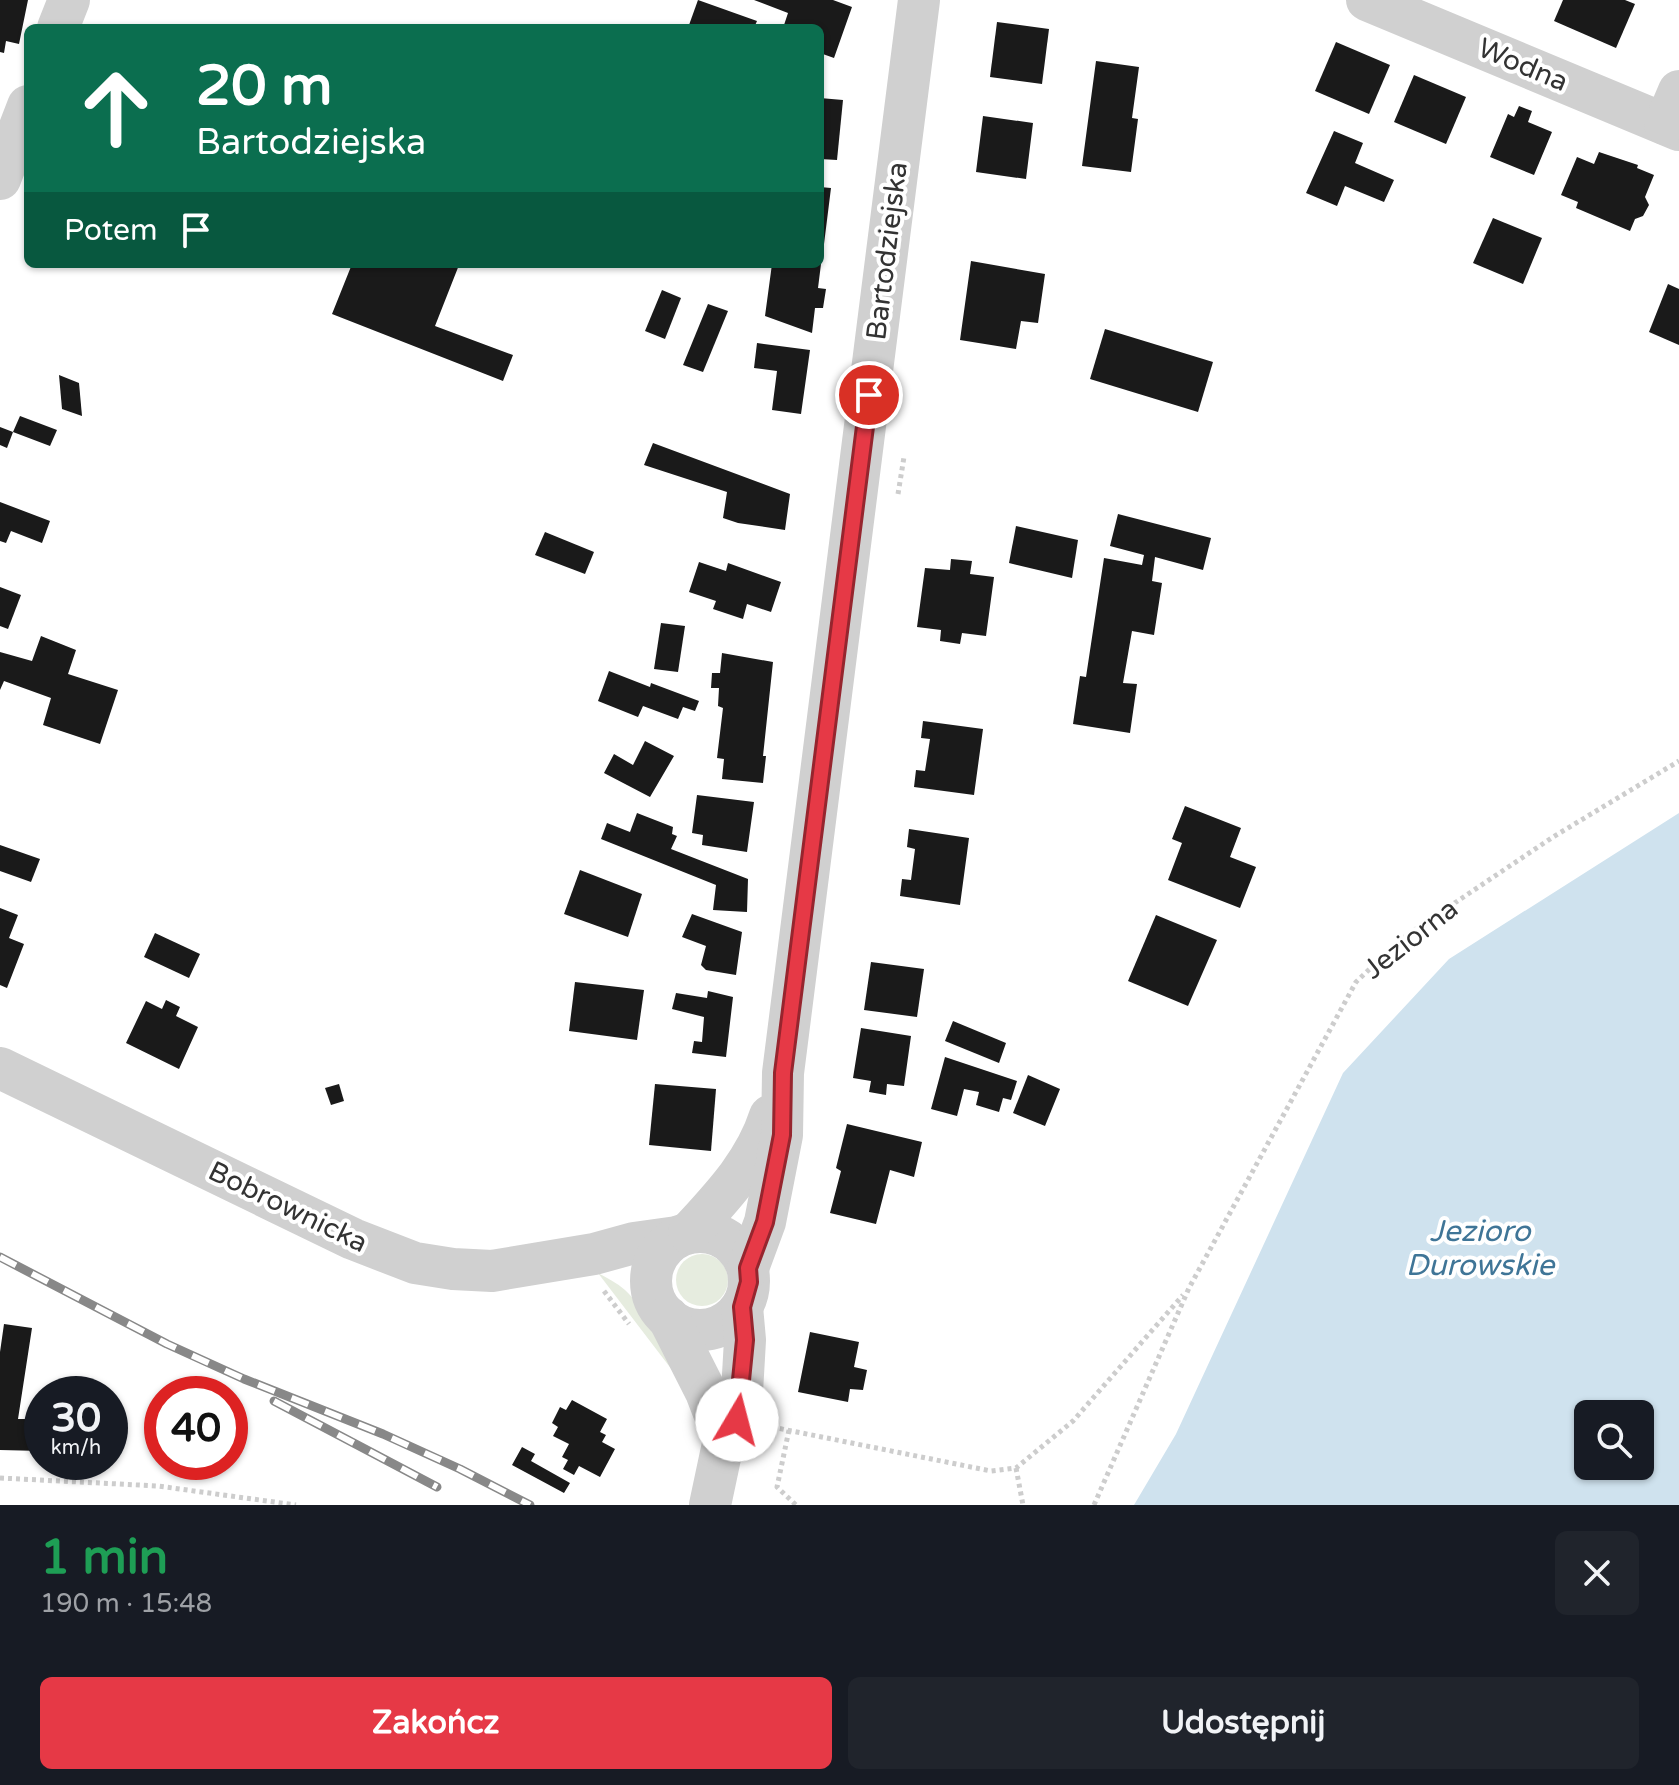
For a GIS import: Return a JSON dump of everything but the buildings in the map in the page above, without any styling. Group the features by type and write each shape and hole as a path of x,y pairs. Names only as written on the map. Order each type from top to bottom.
{"street":[{"path":"60,24 69,0"},
{"name":"Bartodziejska","path":"710,1505 724,1439 737,1420 742,1392 745,1288 765,1222 782,1135 783,1073 919,0"},
{"name":"Wodna","path":"1367,0 1674,115"},
{"path":"0,179 24,116"},
{"name":"Bobrownicka","path":"0,1068 353,1239 396,1257 432,1266 492,1271 594,1267 634,1243 683,1235"},
{"name":"Bartodziejska","path":"683,1235 723,1196 757,1149 783,1073"},
{"path":"594,1267 650,1311 682,1326 707,1329 730,1320 745,1288 742,1254 732,1243 719,1236 704,1232 683,1235 659,1254 652,1270 650,1311 706,1392 724,1439"}],"path":[{"name":"Jeziorna","path":"1189,1288 1356,982 1401,939 1553,837 1679,761"},
{"path":"594,1267 650,1311"},
{"path":"765,1426 991,1471 1016,1468 1073,1421 1189,1288"},
{"path":"1094,1505 1189,1288"},
{"path":"789,1430 777,1487 796,1505"},
{"path":"1016,1468 1023,1505"},
{"path":"0,1478 158,1486 296,1505"}],"shaded area":[{"path":"702,1254 720,1262 728,1280 720,1298 702,1306 684,1298 676,1280 684,1262"},
{"path":"598,1273 622,1287 642,1310 682,1383"}],"water":[{"name":"Jezioro Durowskie","path":"1679,813 1679,1505 1134,1505 1176,1434 1343,1073 1449,959"}],"railway":[{"path":"0,1257 167,1344 244,1379 383,1434 530,1505"},
{"path":"274,1401 437,1487"}],"route":[{"path":"737,1420 745,1340 742,1307 747,1295 748,1268 765,1222 782,1135 783,1073 869,395"}]}
